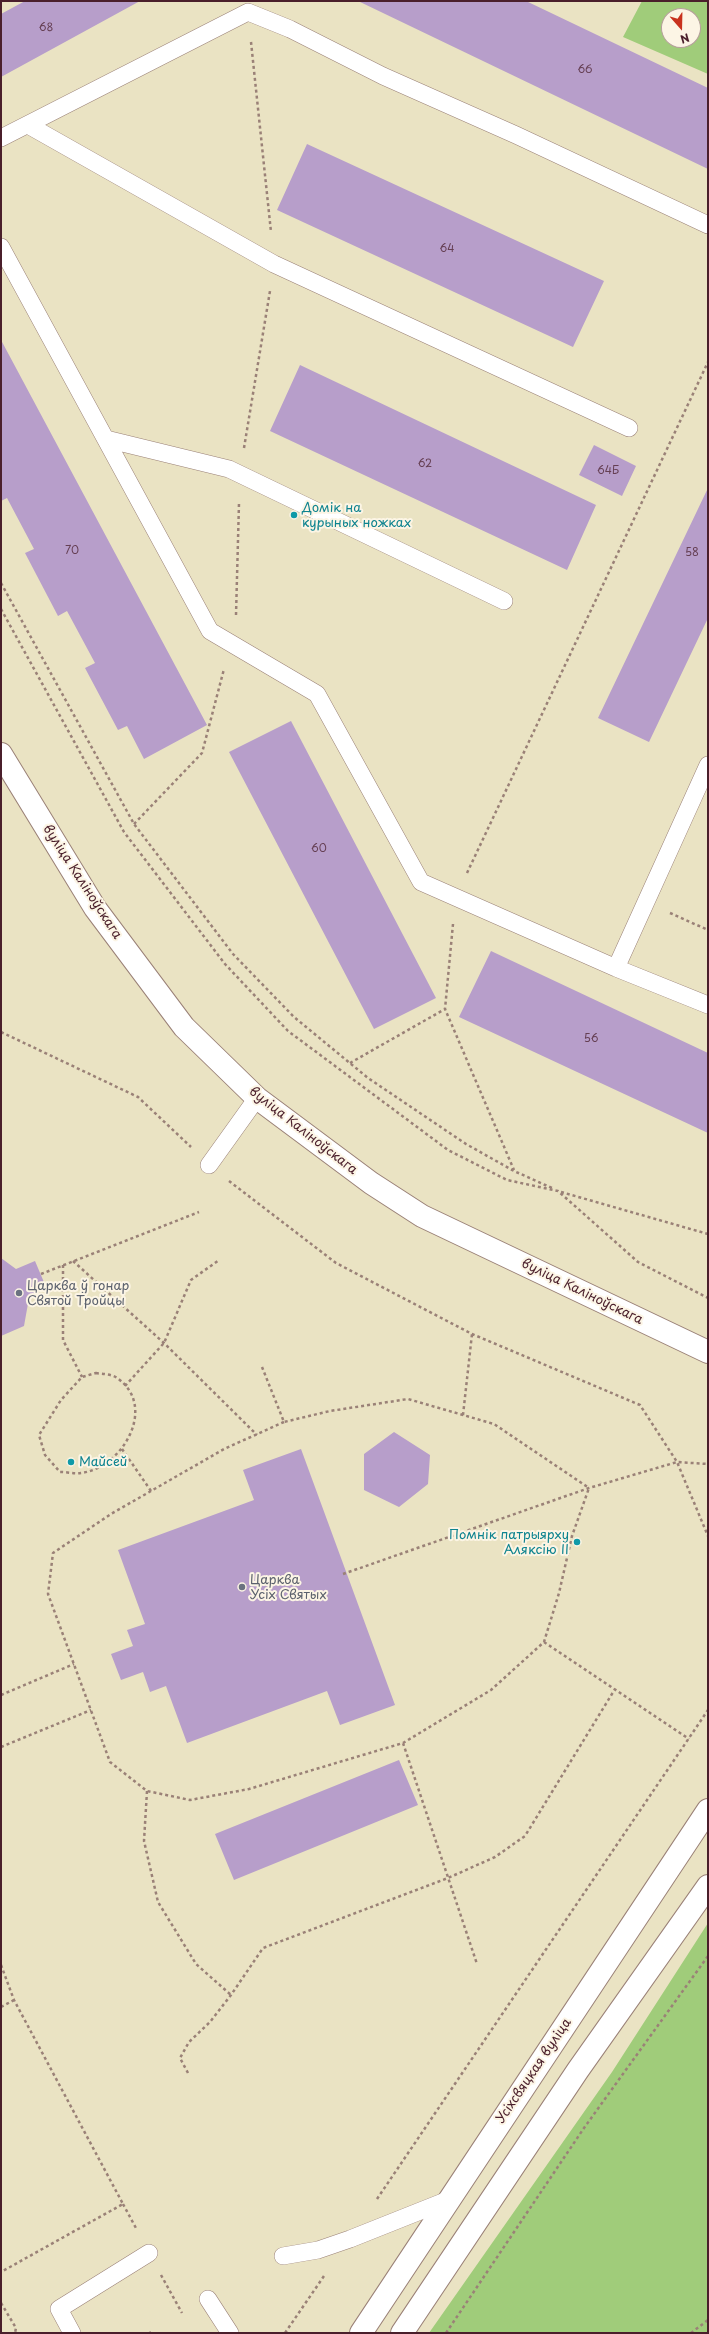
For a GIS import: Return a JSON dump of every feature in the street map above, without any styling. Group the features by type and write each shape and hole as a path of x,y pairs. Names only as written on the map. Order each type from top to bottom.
{"main road":[{"name":"вуліца Каліноўскага","path":"1,754 95,908 184,1027 257,1098 371,1183 422,1216 708,1352"},
{"name":"Усіхсвяцкая вуліца","path":"361,2333 708,1810"},
{"path":"402,2333 578,2070 708,1886"}],"lane":[{"path":"1,138 248,12 290,29 383,76 516,135 708,225"},
{"path":"28,125 274,264 629,428"},
{"path":"1,247 210,631 316,694 421,882 616,968 708,1005"},
{"path":"106,439 229,469 504,601"},
{"path":"616,968 708,765"},
{"path":"209,1165 257,1098"},
{"path":"282,2256 318,2250 350,2239 448,2200"},
{"path":"72,2333 59,2309 150,2253"},
{"path":"208,2299 230,2333"}],"path":[{"path":"134,824 202,753 231,643 235,622 240,474 274,264 248,12"},
{"path":"514,1171 445,1009 455,898 708,362"},
{"path":"1,583 134,824 233,954 294,1017 350,1063 436,1124 514,1171 558,1191 638,1262 708,1298"},
{"path":"1,609 124,832 224,964 288,1031 448,1150 507,1180 558,1191 708,1234"},
{"path":"676,916 708,930"},
{"path":"350,1063 445,1009"},
{"path":"1,1032 138,1097 209,1165 336,1263 472,1334 640,1405 677,1462 708,1536"},
{"path":"41,1274 199,1212"},
{"path":"125,1386 164,1343 191,1280 219,1260"},
{"path":"73,1261 164,1343 257,1435"},
{"path":"63,1265 63,1340 82,1377"},
{"path":"463,1415 472,1334"},
{"path":"262,1367 284,1422"},
{"path":"96,1373 116,1377 125,1386 132,1392 135,1419 126,1444 108,1462 82,1473 60,1472 45,1455 39,1435 61,1400 82,1377 96,1373"},
{"path":"408,1399 494,1424 589,1488 572,1536 544,1642 491,1690 403,1743 249,1789 190,1800 147,1791 110,1762 48,1594 53,1552 111,1514 224,1449 284,1422 330,1411 408,1399"},
{"path":"122,1448 152,1491"},
{"path":"343,1574 589,1488 677,1462 708,1464"},
{"path":"544,1642 689,1739"},
{"path":"1,1695 74,1664"},
{"path":"188,2073 180,2058 189,2042 210,2022 231,1995 263,1948 448,1878 495,1857 525,1836 615,1689"},
{"path":"1,1747 91,1710"},
{"path":"377,2200 708,1710"},
{"path":"403,1743 477,1964"},
{"path":"147,1791 144,1842 158,1902 196,1964 231,1995"},
{"path":"446,2333 584,2128 708,1956"},
{"path":"1,1965 14,2000 123,2204 1,2272"},
{"path":"1,2007 14,2000"},
{"path":"285,2333 350,2239"},
{"path":"1,2303 16,2328 15,2333"},
{"path":"691,2333 708,2320"}],"green space":[{"path":"642,1 708,1 708,74 623,37"},
{"path":"708,1923 708,2333 429,2333 612,2072"}],"building":[{"path":"25,1 140,1 1,77 1,14"},
{"path":"358,1 526,1 708,88 708,169"},
{"path":"307,144 604,281 573,347 277,210"},
{"path":"1,340 207,725 144,759 127,726 118,730 85,668 95,663 67,611 58,616 25,553 34,549 7,498 1,501"},
{"path":"300,365 596,505 567,570 270,431"},
{"path":"594,445 636,466 622,496 579,475"},
{"path":"708,488 708,618 649,742 598,718"},
{"path":"291,721 436,998 374,1029 229,752"},
{"path":"491,951 708,1053 708,1133 459,1017"},
{"name":"Царква ў гонар Святой Тройцы","path":"1,1258 16,1269 35,1261 46,1287 29,1298 24,1326 1,1336"},
{"path":"394,1432 430,1455 428,1484 399,1507 364,1490 364,1454"},
{"name":"Царква Усіх Святых","path":"301,1449 395,1705 340,1725 327,1691 187,1743 166,1686 150,1692 143,1672 121,1680 111,1654 133,1646 127,1630 145,1624 118,1550 254,1500 243,1470"},
{"path":"399,1760 418,1805 234,1880 215,1834"}],"place":[{"name":"Домік на курыных ножках","path":"294,515"},
{"name":"Царква ў гонар Святой Тройцы","path":"19,1293"},
{"name":"Майсей","path":"71,1462"},
{"name":"Помнік патрыярху Аляксію II","path":"577,1542"},
{"name":"Царква Усіх Святых","path":"242,1587"}]}
